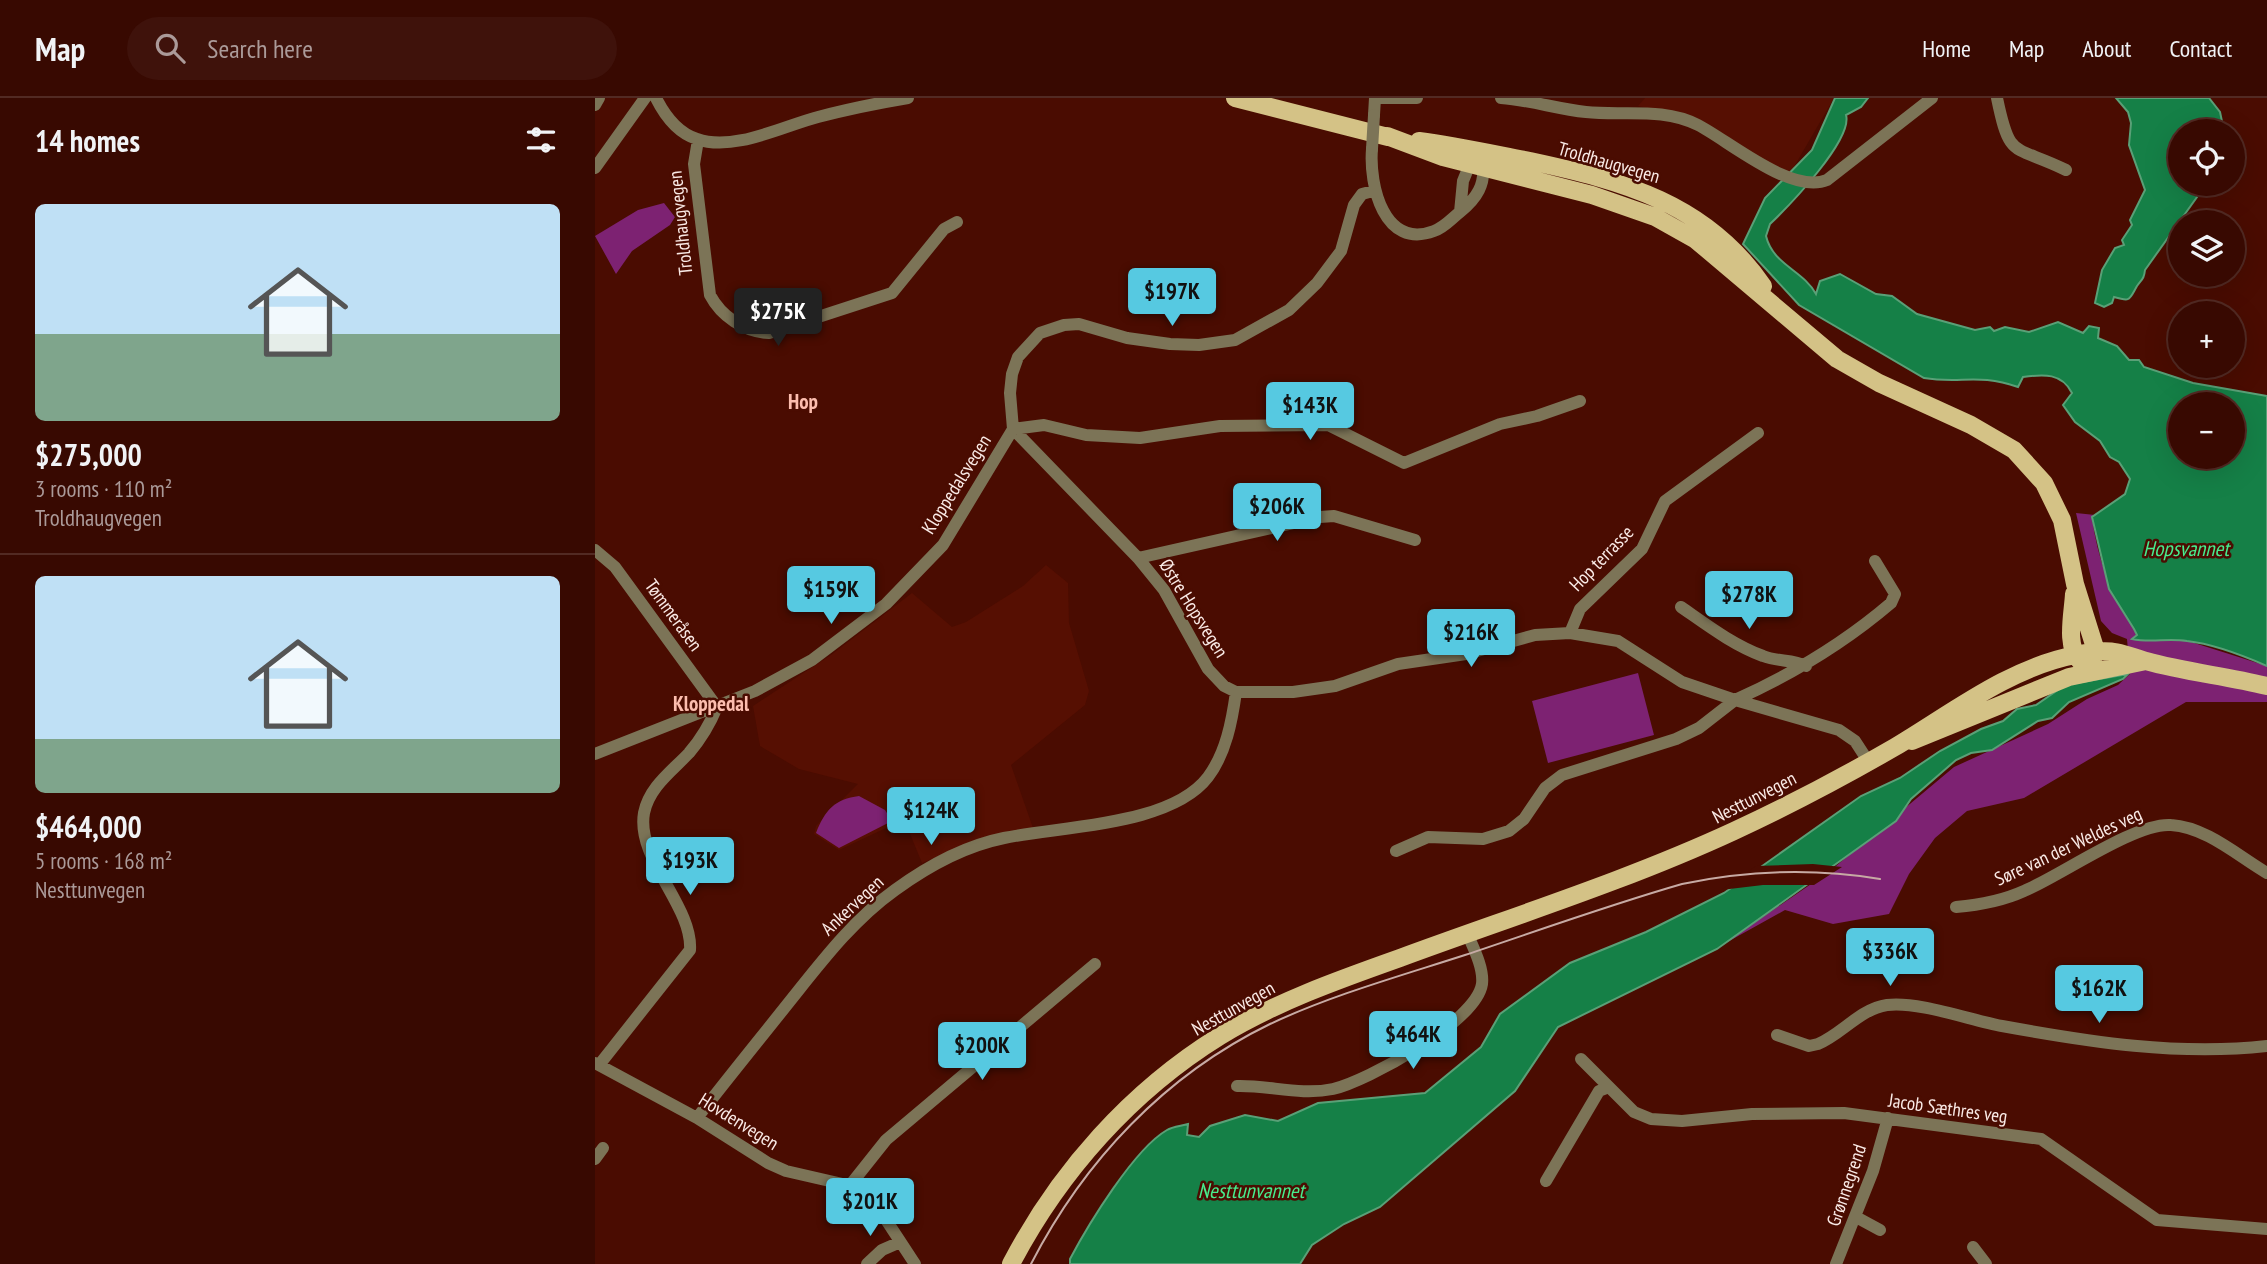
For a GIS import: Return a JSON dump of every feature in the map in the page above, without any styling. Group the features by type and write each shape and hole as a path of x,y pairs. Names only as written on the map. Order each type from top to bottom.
{"main road":[{"name":"Troldhaugvegen","path":"1235,98 1477,160 1592,194 1655,217 1696,240 1837,359 1879,383 1971,425 2014,450 2043,483 2053,499 2096,651"},
{"name":"Troldhaugvegen","path":"2074,655 2072,629 2075,584"},
{"name":"Nesttunvegen","path":"1011,1264 1083,1155 1124,1109 1220,1036 1302,994 1692,850 1868,761 1929,723 2038,666 2096,651 2128,653 2146,661 2267,686"},
{"path":"2074,655 2089,671 2096,651"},
{"name":"Nesttunvegen","path":"1896,746 2089,671 2146,661"},
{"name":"Nesttunvegen","path":"1020,1264 1062,1185"}],"street":[{"path":"595,105 599,98"},
{"path":"595,168 645,98"},
{"path":"656,98 674,125 698,140 735,140 908,98"},
{"path":"1417,98 1375,98 1373,191 1384,215 1409,233 1436,231 1471,205 1477,194 1477,160"},
{"path":"1501,98 1587,112 1640,113 1688,121 1783,176 1810,184 1827,180 1932,98"},
{"path":"1997,98 2003,132 2010,144 2066,170"},
{"name":"Troldhaugvegen","path":"698,140 694,171 710,295 717,308 729,318 762,333 784,329 892,293 944,229 957,222"},
{"path":"1460,212 1477,160"},
{"name":"Kloppedalsvegen","path":"595,754 755,691 812,660 886,604 943,545 1013,429 1010,393 1012,374 1018,358 1040,333 1079,324 1128,338 1170,344 1208,345 1235,340 1289,310 1317,283 1341,251 1358,198 1373,191"},
{"path":"1013,429 1044,425 1086,435 1139,438 1220,426 1328,425 1404,463 1500,424 1537,416 1580,401"},
{"name":"Østre Hopsvegen","path":"1013,429 1138,558 1164,590 1207,669 1224,686 1236,692"},
{"name":"Hop terrasse","path":"1570,633 1580,609 1642,549 1665,501 1758,433"},
{"name":"Østre Hopsvegen","path":"1138,558 1334,516 1415,540"},
{"name":"Tømmeråsen","path":"595,550 615,567 717,707"},
{"path":"1397,851 1427,836 1483,839 1510,831 1524,820 1545,788 1562,775 1676,739 1699,728 1735,700 1806,666 1863,627 1891,603 1895,594 1893,587 1875,561"},
{"path":"1681,607 1733,642 1760,655 1774,660 1796,661 1806,666"},
{"path":"1236,692 1293,692 1335,687 1398,664 1466,654 1535,635 1570,633 1618,641 1682,682 1839,730 1855,741 1868,761"},
{"name":"Ankervegen","path":"697,1118 840,940 877,903 931,866 973,846 1030,833 1129,819 1173,802 1198,788 1209,776 1227,740 1236,692"},
{"path":"597,1064 690,950 688,933 649,844 644,813 650,796 690,751 710,724 717,707"},
{"name":"Søre van der Weldes veg","path":"1956,907 2000,900 2023,892 2106,848 2163,825 2186,828 2215,841 2267,873"},
{"path":"1237,1086 1261,1085 1282,1091 1331,1089 1357,1081 1430,1041 1471,1002 1482,984 1480,969 1467,933"},
{"path":"851,1184 886,1140 1095,964"},
{"path":"1777,1035 1809,1046 1818,1044 1870,1010 1890,1004 1964,1016 2043,1034 2150,1048 2225,1051 2267,1046"},
{"name":"Jacob Sæthres veg","path":"1581,1059 1634,1112 1661,1121 1824,1112 2046,1140 2157,1220 2267,1229"},
{"name":"Hovdenvegen","path":"597,1064 697,1118 768,1163 786,1171 860,1188 877,1206 898,1243 915,1264"},
{"path":"1546,1181 1599,1091 1609,1087"},
{"name":"Grønnegrend","path":"1836,1264 1856,1217 1888,1118"},
{"path":"595,1159 603,1148"},
{"path":"1856,1217 1880,1230"},
{"path":"867,1264 881,1250 898,1243"},
{"path":"1973,1247 1986,1264"}],"shaded area":[{"path":"1645,98 1834,98 1791,172 1748,156 1676,114 1638,106"},
{"path":"664,203 675,217 670,225 632,251 616,274 595,236 638,210"},
{"path":"2076,513 2095,515 2092,517 2101,561 2118,603 2137,635 2133,638 2188,641 2267,666 2267,702 2186,702 2024,798 1967,811 1935,838 1909,874 1889,914 1833,924 1785,910 1722,945 1830,871 1954,767 2048,724 2087,699 2118,685 2130,674 2127,639 2112,633 2101,621"},
{"path":"1046,565 1068,583 1069,623 1089,691 1085,705 1011,765 1033,828 986,837 922,863 906,824 901,821 839,850 814,834 816,826 858,784 799,769 760,746 753,706 831,655 912,593 952,627 966,622 1023,586"},
{"path":"1638,673 1654,735 1548,763 1532,701"},
{"path":"859,796 885,810 892,821 839,848 816,833 832,807 843,800"}],"water":[{"name":"Hopsvannet","path":"1835,98 1868,98 1861,107 1846,115 1846,126 1831,155 1770,224 1766,236 1781,261 1804,279 1816,294 1820,281 1840,274 1876,294 1892,296 1917,314 1975,330 1990,327 1994,331 2005,327 2029,332 2058,322 2083,333 2089,326 2099,328 2098,338 2117,346 2129,360 2139,360 2144,367 2168,375 2168,378 2244,392 2168,392 2168,469 2245,469 2245,392 2267,396 2267,666 2228,650 2197,642 2132,639 2137,635 2109,589 2092,517 2125,494 2130,479 2100,441 2075,422 2063,405 2072,393 2068,386 2058,378 2045,375 2023,377 2018,387 1992,381 1924,378 1799,305 1743,244 1765,198 1812,150"},
{"path":"2116,98 2209,98 2220,112 2221,119 2168,119 2168,196 2198,196 2188,210 2168,210 2168,238 2145,270 2131,297 2114,297 2112,303 2104,307 2095,303 2102,270 2115,248 2124,245 2122,240 2132,225 2130,220 2145,190 2129,145 2131,123 2128,112"},
{"name":"Nesttunvannet","path":"2128,674 2123,679 2069,702 2052,718 2038,721 1992,750 1971,753 1956,760 1911,799 1896,821 1717,949 1558,1027 1515,1091 1380,1207 1344,1224 1312,1245 1300,1264 1070,1264 1078,1244 1113,1189 1140,1153 1167,1130 1188,1124 1187,1135 1199,1137 1210,1126 1245,1115 1278,1121 1318,1103 1425,1093 1481,1047 1500,1014 1570,963 1646,932 1724,893 1861,796 1900,778 1940,751 1981,729 2003,721 2017,709 2036,705 2065,685"}],"pier":[{"path":"1813,864 1842,867 1814,885 1763,885 1721,890 1756,866"}],"tram line":[{"path":"1031,1264 1076,1190 1131,1124 1162,1095 1196,1069 1270,1024 1366,986 1682,884 1781,872 1830,873 1880,879"}],"district":[{"name":"Hop","path":"803,401"},
{"name":"Kloppedal","path":"711,703"}]}
